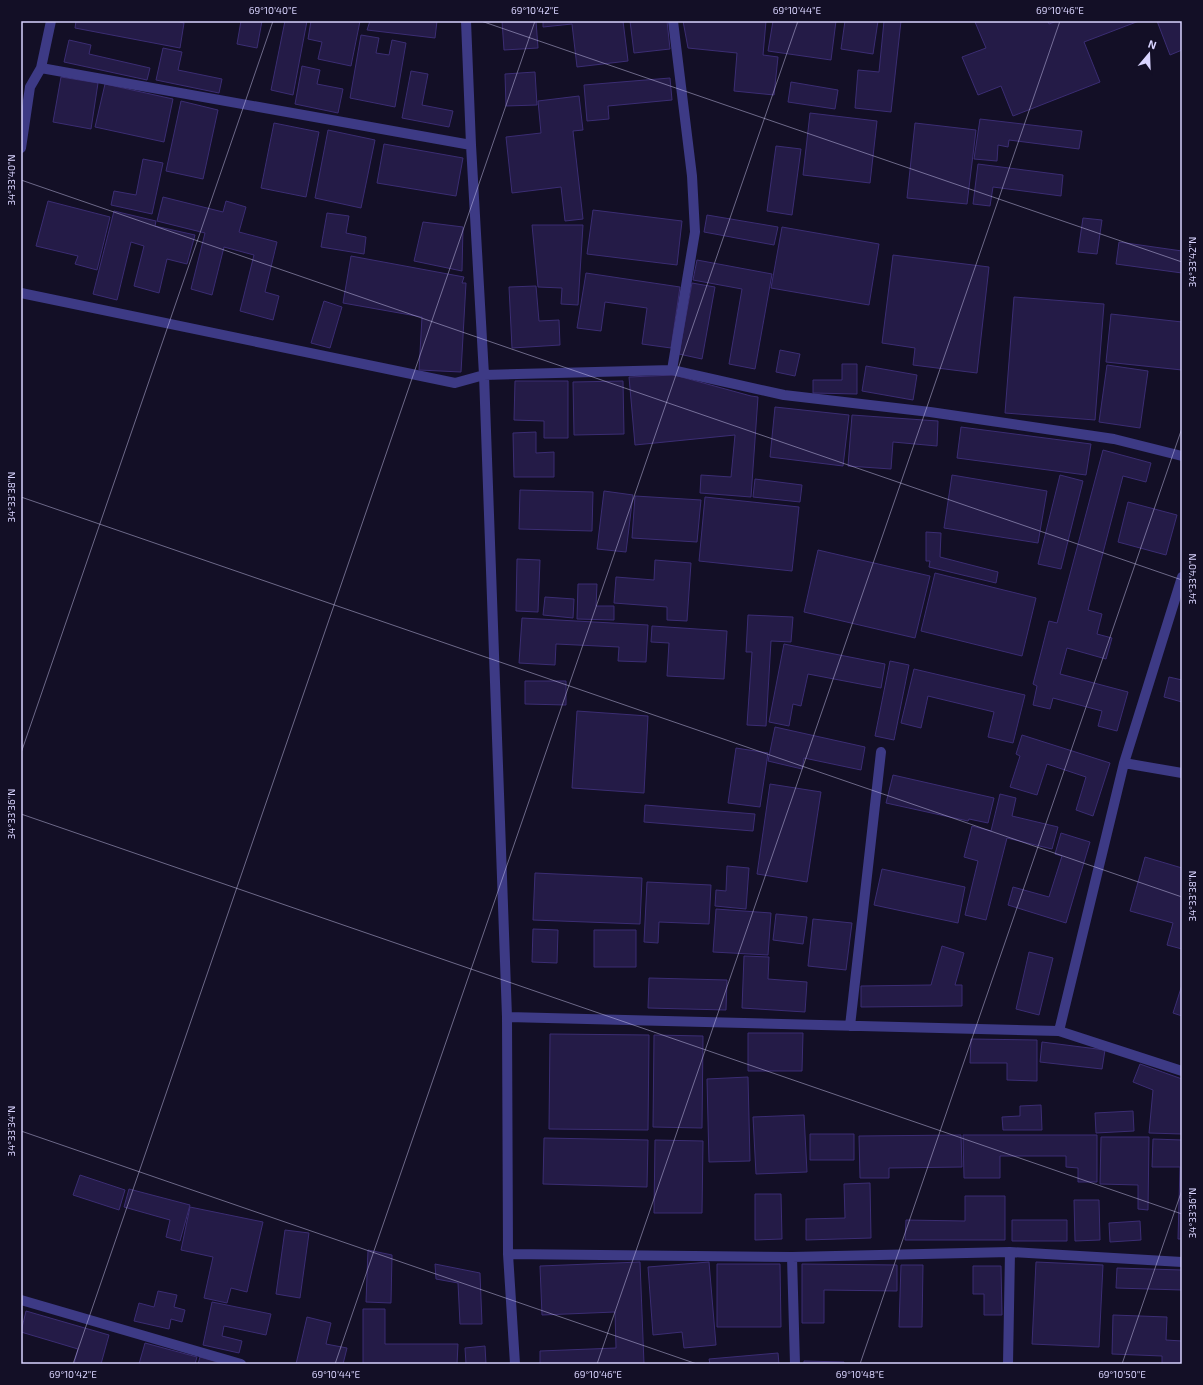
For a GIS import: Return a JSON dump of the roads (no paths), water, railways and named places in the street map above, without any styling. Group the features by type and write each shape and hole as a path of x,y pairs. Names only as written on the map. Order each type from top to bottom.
{"street":[{"path":"21,148 26,85 41,68 51,21"},
{"path":"466,21 471,145 484,375 507,1017 508,1254 515,1364"},
{"path":"672,370 695,232 692,176 673,21"},
{"path":"41,68 471,145"},
{"path":"21,294 455,383 484,375 672,370 784,395 930,412 1114,439 1182,456"},
{"path":"1059,1032 1124,763 1180,590 1182,577"},
{"path":"850,1026 881,752"},
{"path":"1124,763 1182,773"},
{"path":"507,1017 1059,1032 1182,1071"},
{"path":"508,1254 792,1257 1010,1252 1182,1262"},
{"path":"1008,1364 1010,1252"},
{"path":"792,1257 796,1364"},
{"path":"21,1300 241,1364"}]}
